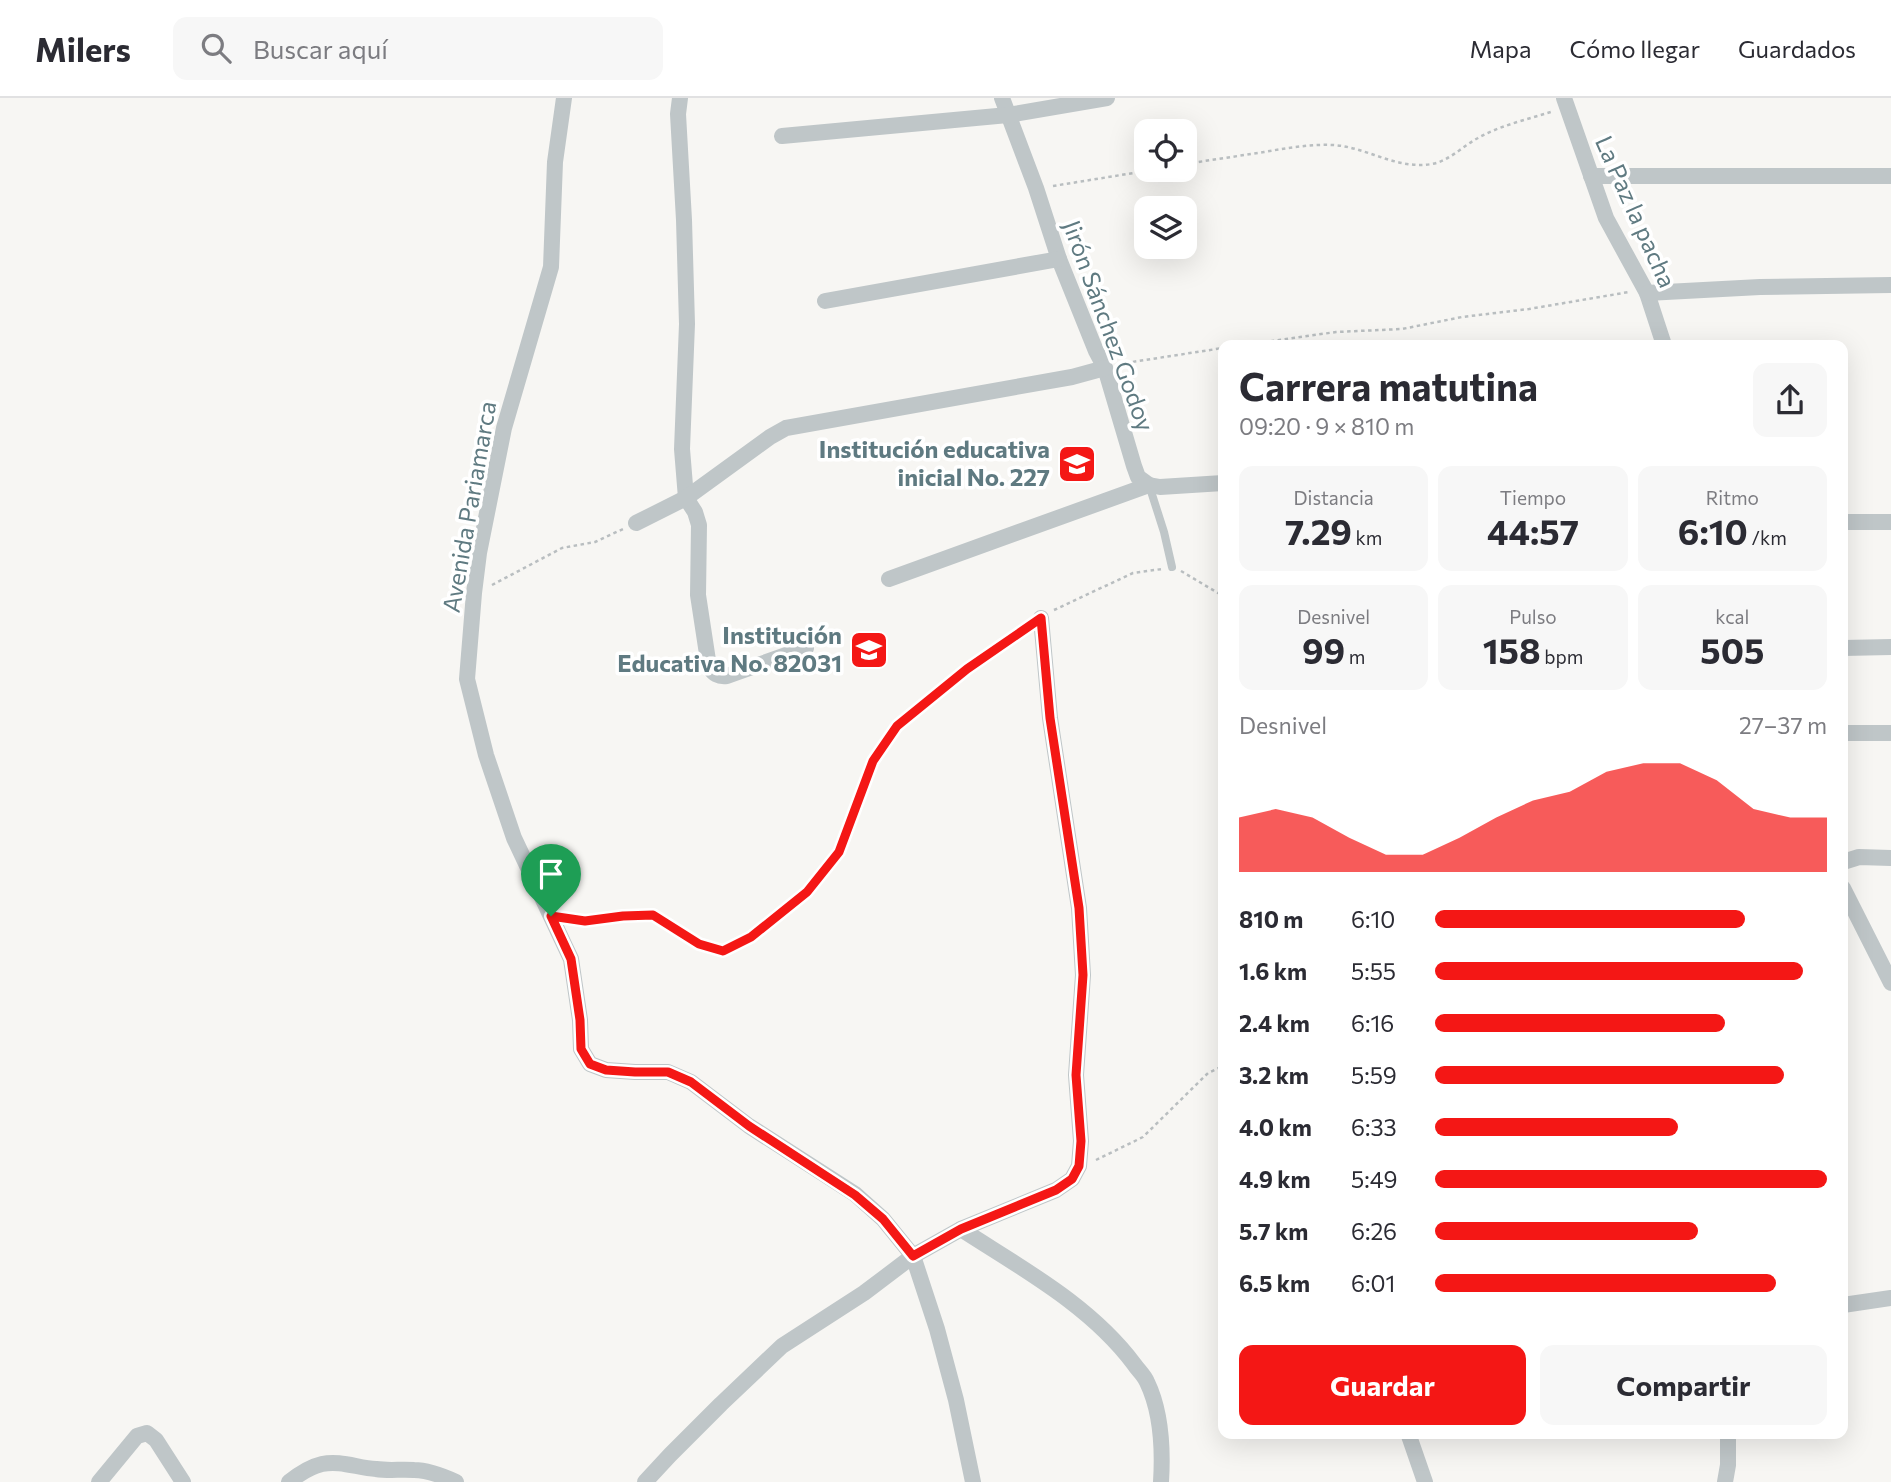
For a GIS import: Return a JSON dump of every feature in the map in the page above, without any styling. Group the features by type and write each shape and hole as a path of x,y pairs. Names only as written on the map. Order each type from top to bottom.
{"street":[{"name":"Avenida Pariamarca","path":"564,98 555,162 551,267 504,428 474,593 467,679 486,755 514,838 571,959 580,1020 581,1049 590,1064 606,1070 668,1072 691,1082 749,1126 855,1195 883,1219 913,1256"},
{"path":"680,98 678,114 687,324 682,449 686,498 699,525 698,595 709,667 715,674 727,676 806,648"},
{"name":"Jirón Sánchez Godoy","path":"1002,98 1059,259 1105,368 1134,466 1139,477 1149,485"},
{"path":"782,136 1008,115 1107,98"},
{"name":"La Paz la pacha","path":"1566,102 1606,218 1647,293 1662,340"},
{"path":"1591,176 1891,176"},
{"path":"825,301 1059,259"},
{"path":"1647,293 1760,287 1891,285"},
{"path":"636,523 686,498 786,428 1072,377 1105,368"},
{"path":"889,579 1149,485 1160,487 1218,483"},
{"path":"1848,522 1891,522"},
{"path":"645,1482 782,1346 864,1293 913,1256 961,1229 1056,1190 1072,1179 1079,1166 1081,1141 1076,1075 1083,975 1079,908 1050,718 1041,618"},
{"path":"1848,648 1891,647"},
{"path":"1848,733 1891,733"},
{"path":"1848,860 1859,857 1891,858"},
{"path":"1848,898 1891,983"},
{"path":"961,1229 1041,1280 1082,1311 1120,1345 1146,1381 1158,1417 1161,1482"},
{"path":"913,1256 937,1329 956,1400 972,1482"},
{"path":"1848,1304 1891,1298"},
{"path":"99,1482 137,1436 147,1433 156,1440 183,1482"},
{"path":"1410,1439 1425,1482"},
{"path":"1725,1482 1728,1439"},
{"path":"289,1482 308,1468 323,1463 338,1463 398,1471 416,1469 456,1482"}],"lane":[{"name":"Jirón Sánchez Godoy","path":"1149,485 1172,567"}],"path":[{"path":"1197,162 1307,145 1336,145 1409,165 1434,164 1477,138 1566,102"},
{"path":"1036,188 1134,173"},
{"path":"1279,340 1336,332 1402,329 1462,317 1530,309 1629,292 1647,293"},
{"path":"1105,368 1218,349"},
{"path":"474,593 505,580 562,548 595,542 636,523"},
{"path":"551,916 585,921 653,915 699,944 723,951 751,937 807,892 839,852 873,761 897,726 967,669 1041,618 1133,573 1172,567 1218,593"},
{"path":"1079,1166 1104,1157 1143,1137 1208,1073 1218,1068"}],"place":[{"name":"Institución educativa inicial No. 227","path":"1077,464"},
{"name":"Institución Educativa No. 82031","path":"869,650"}],"route":[{"path":"1041,618 1050,718 1079,908 1083,975 1076,1075 1081,1141 1079,1166 1072,1179 1056,1190 961,1229 913,1256 883,1219 855,1195 749,1126 691,1082 668,1072 606,1070 590,1064 581,1049 580,1020 571,959 551,916 585,921 653,915 699,944 723,951 751,937 807,892 839,852 873,761 897,726 967,669 1041,618"}]}
